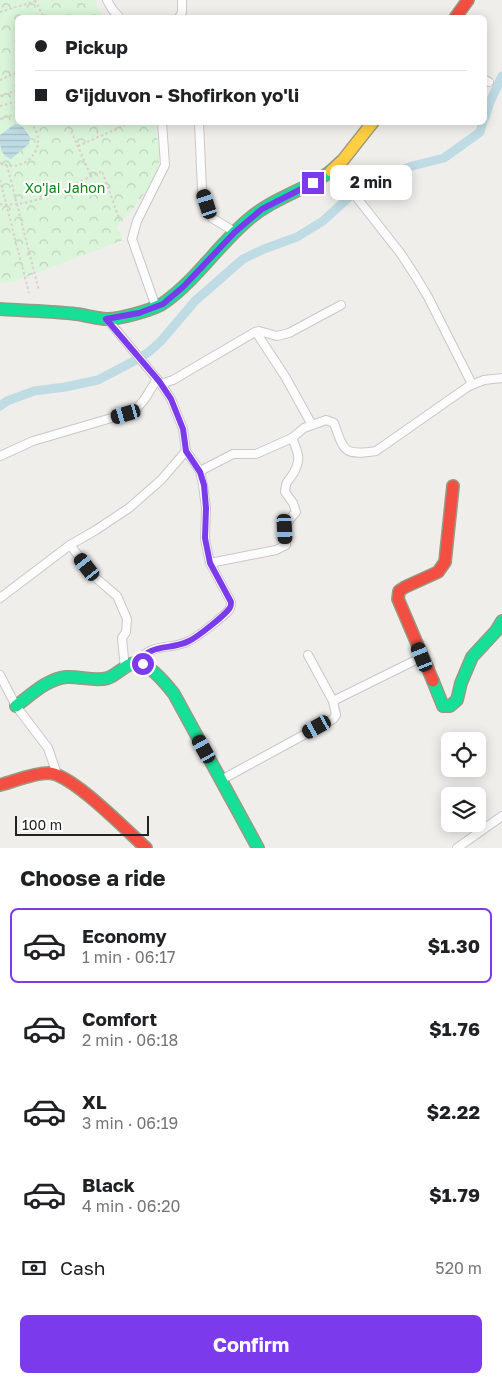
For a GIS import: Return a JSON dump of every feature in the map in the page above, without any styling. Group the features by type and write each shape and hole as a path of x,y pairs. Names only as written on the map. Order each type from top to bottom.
{"street":[{"path":"107,0 117,15"},
{"path":"180,15 182,0"},
{"path":"457,15 468,0"},
{"path":"156,307 132,239 137,221 166,162 162,125"},
{"path":"198,125 202,190 212,218 235,232"},
{"path":"0,309 76,314 106,319 139,313 156,307 173,296 235,232 262,209 313,183 330,172 346,156 371,125"},
{"path":"330,172 352,192 401,254 428,297 472,384"},
{"path":"0,456 33,441 132,412 144,402 145,397 159,381 173,380 256,332 275,336 289,334 342,305"},
{"path":"16,706 49,682 66,677 103,679 110,677 136,663 151,650 189,641 225,614 230,607 231,602 210,563 205,538 206,508 204,485 200,472 186,451 183,429 171,399 159,381 106,319"},
{"path":"256,332 286,378 312,425"},
{"path":"200,472 233,454 256,454 292,438 304,428 326,420 334,423 343,446 347,451 365,453 376,451 472,384 484,380 502,378"},
{"path":"210,563 276,550 286,545 285,529 287,521 296,512 293,503 285,492 286,484 298,464 299,455 292,438"},
{"path":"0,598 70,545 129,508 161,480 186,451"},
{"path":"453,486 445,562 438,572 399,591 398,599 443,706 450,706 457,700 460,683 472,657 496,631 502,621"},
{"path":"70,545 96,578 117,596 126,619 126,632 122,638 125,668"},
{"path":"221,780 336,715 334,701 308,655"},
{"path":"334,701 422,657"},
{"path":"136,663 143,664 174,694 258,848"},
{"path":"0,675 16,706 48,748 57,774"},
{"path":"0,785 39,774 57,774 80,788 146,848"},
{"path":"457,848 502,816"}],"path":[{"path":"0,12 35,1 42,15"},
{"path":"0,80 15,73"},
{"path":"0,96 15,91"},
{"path":"0,106 15,101"},
{"path":"0,119 15,116"},
{"path":"0,163 7,166 27,162 36,149 38,141 37,133 32,125"},
{"path":"68,125 92,176"},
{"path":"95,125 100,137"},
{"path":"78,146 125,125"},
{"path":"7,166 38,291"},
{"path":"0,204 17,204 42,198 102,171 120,221"},
{"path":"0,180 29,293"}],"green space":[{"name":"Xo'jai Jahon","path":"0,0 95,0 101,15 15,15 15,125 154,125 159,154 155,176 137,204 117,227 123,240 13,282 0,283"}],"water":[{"path":"15,124 22,126 30,137 29,144 11,159 1,150 0,135"}],"waterway":[{"path":"487,112 502,76"},
{"path":"0,406 7,401 34,391 98,380 138,359 161,341 195,301 243,259 297,237 323,221 358,189 412,166 444,158 480,132 482,125"}],"traffic: fast":[{"path":"0,309 67,313 113,319 153,308 177,293 228,239 258,212 268,205 311,184 331,171"},
{"path":"433,681 443,706 450,706 457,700 461,683 472,657 496,631 502,621"},
{"path":"16,706 40,688 59,678 103,679 112,676 131,664 139,663 144,665 158,676 174,694 258,848"}],"traffic: slow":[{"path":"331,171 343,160 371,125"}],"traffic: jam":[{"path":"457,15 468,0"},
{"path":"433,681 398,599 399,591 438,572 445,562 453,486"},
{"path":"0,785 37,774 49,773 59,776 85,793 146,848"}],"route":[{"path":"143,664 136,663 151,650 189,641 225,614 231,602 210,563 205,538 206,508 204,485 200,472 186,451 183,429 171,399 159,381 106,319 139,313 163,304 183,287 235,232 262,209 313,183"}]}
